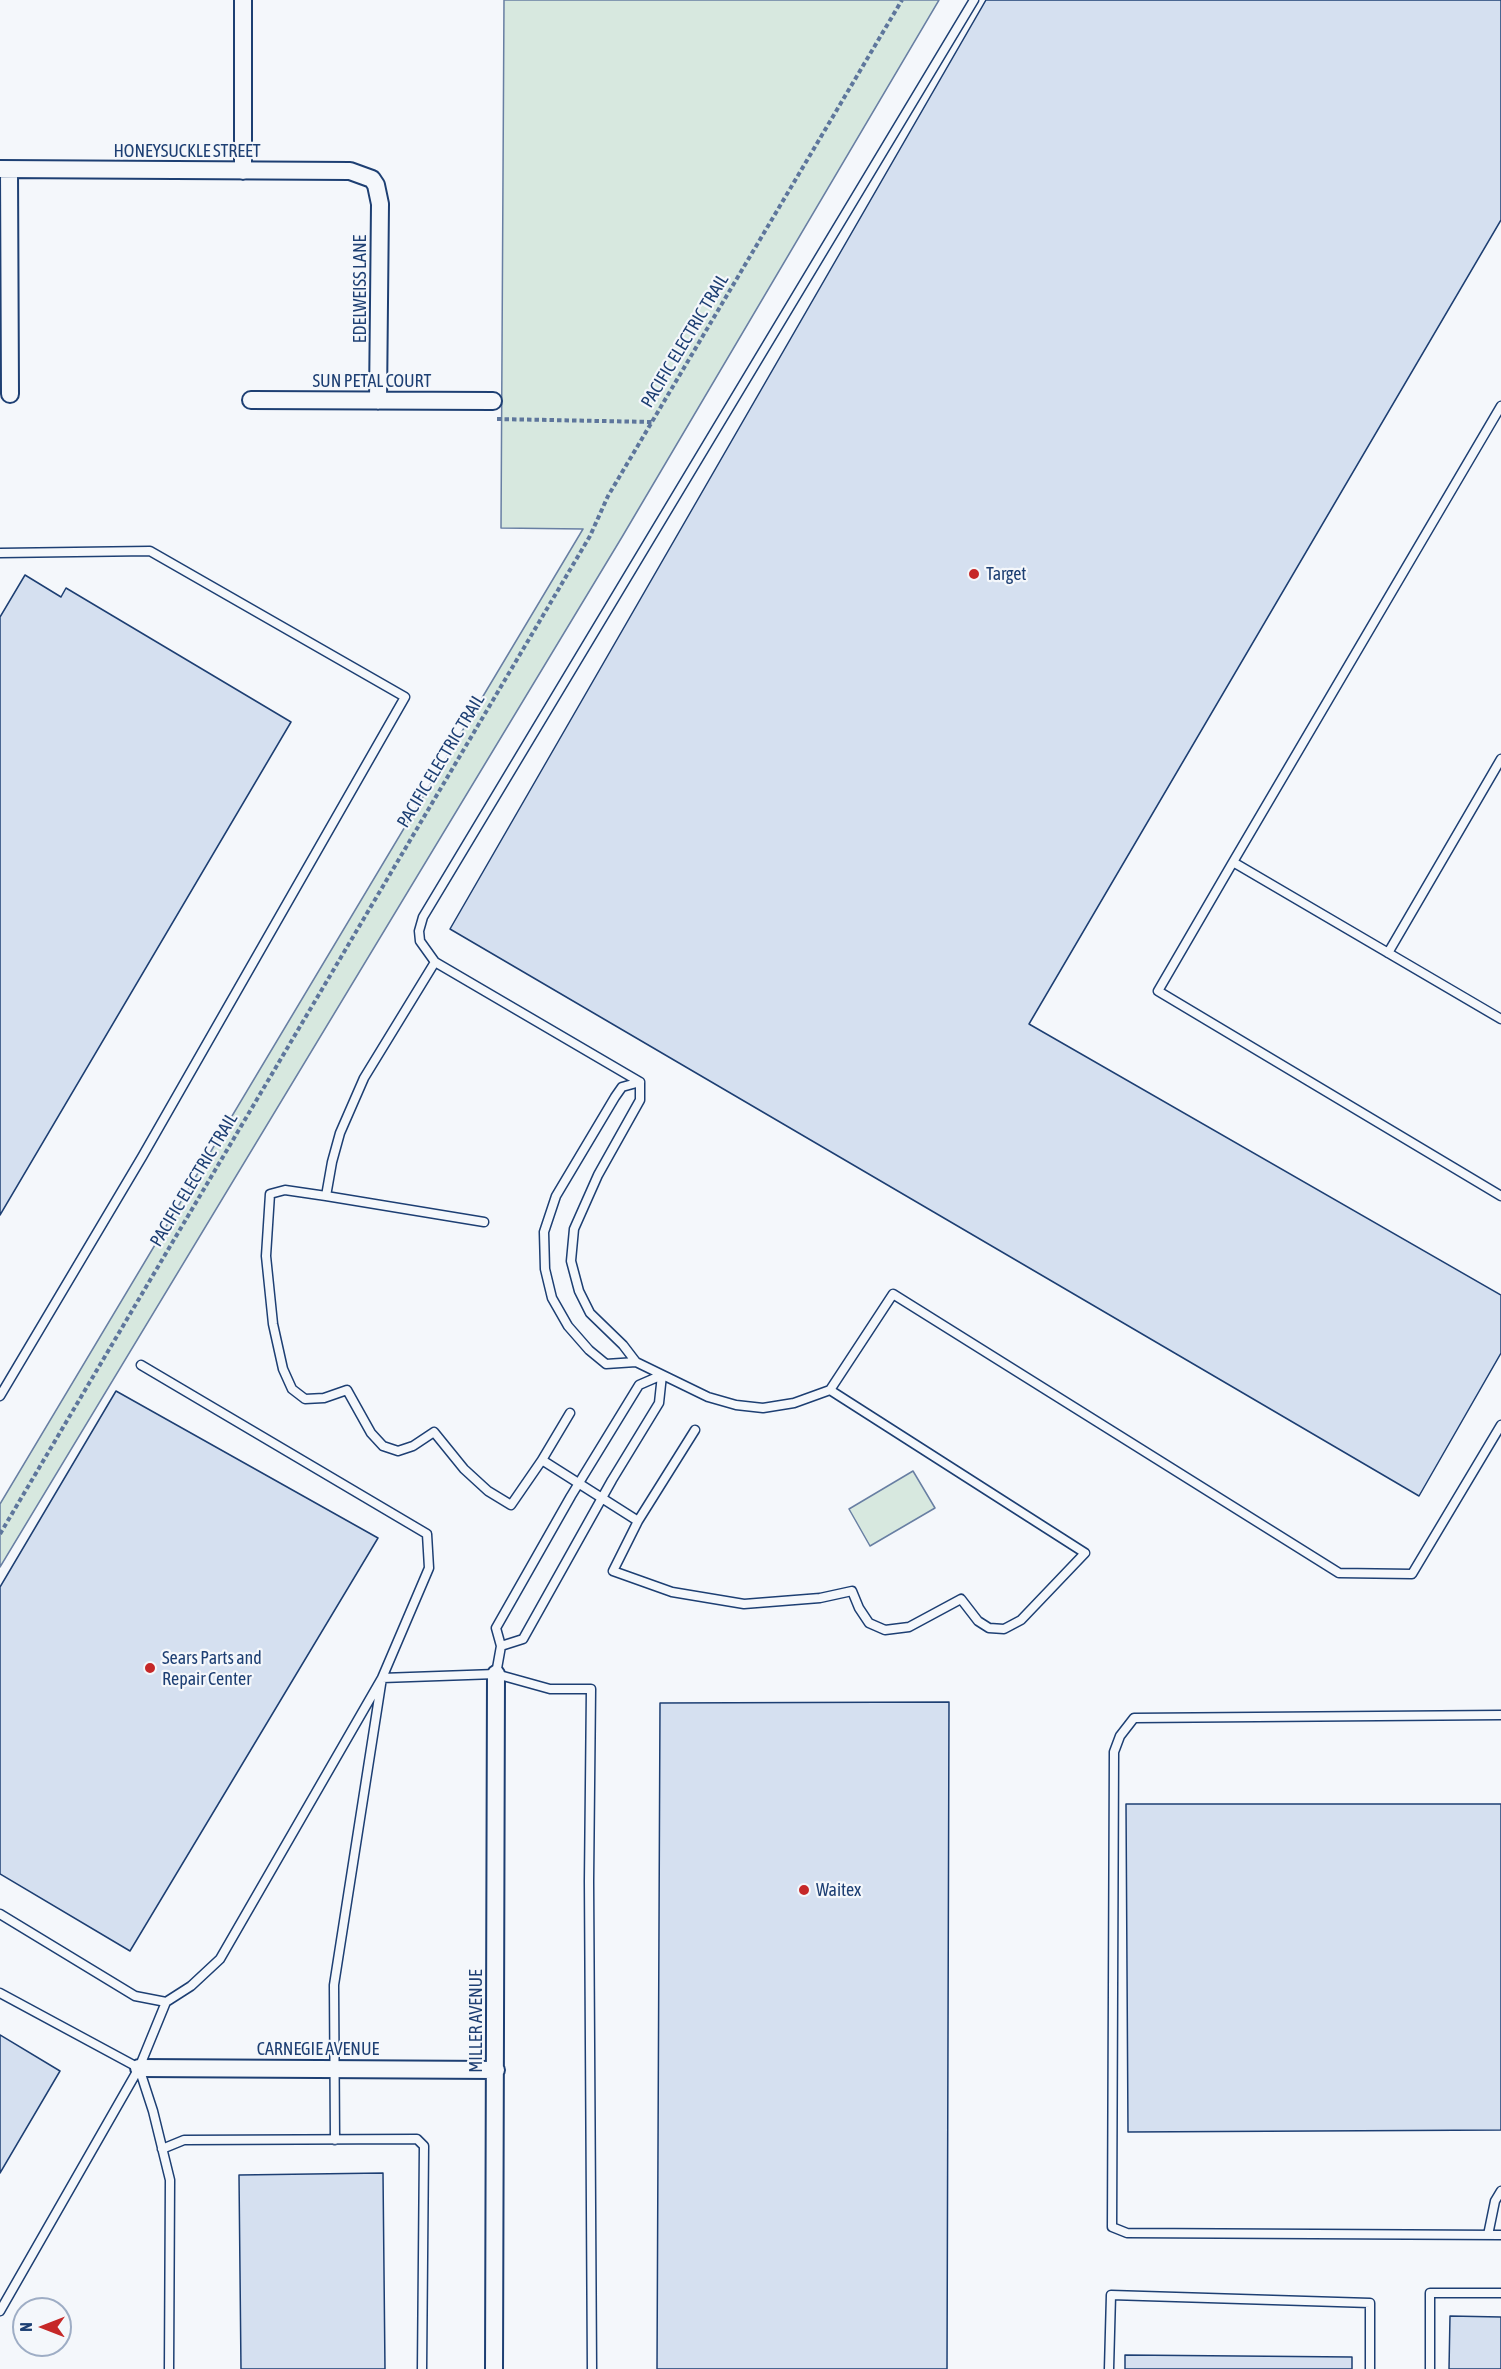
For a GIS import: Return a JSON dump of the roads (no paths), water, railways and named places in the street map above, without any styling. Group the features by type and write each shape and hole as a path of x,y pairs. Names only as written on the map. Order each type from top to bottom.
{"street":[{"path":"243,0 243,171"},
{"path":"5,170 10,394"},
{"name":"HONEYSUCKLE STREET","path":"5,170 350,171 372,178"},
{"name":"EDELWEISS LANE","path":"372,178 380,204 378,401"},
{"name":"SUN PETAL COURT","path":"251,400 493,401"},
{"name":"MILLER AVENUE","path":"494,2369 496,1674"},
{"name":"CARNEGIE AVENUE","path":"139,2068 496,2070"}],"lane":[{"path":"640,1082 435,962 420,941 419,930 423,917 974,0"},
{"path":"1501,406 1158,991 1501,1196"},
{"path":"0,553 150,551 405,697 142,1157 0,1396"},
{"path":"1388,953 1501,759"},
{"path":"1233,862 1501,1019"},
{"path":"326,1196 340,1133 364,1078 435,962"},
{"path":"636,1362 606,1364 589,1350 568,1326 552,1298 545,1269 544,1232 556,1196 615,1097 622,1087 640,1082"},
{"path":"640,1082 640,1100 598,1175 574,1229 572,1261 579,1291 590,1313 623,1345 636,1362 708,1397 736,1405 764,1408 794,1403 830,1390 893,1294 1339,1573 1412,1574 1501,1425"},
{"path":"484,1222 285,1190 270,1194 266,1256 273,1324 283,1369 292,1389 305,1400 324,1398 347,1390 371,1433 382,1446 398,1451 413,1446 434,1432 464,1469 488,1491 511,1505 542,1460 570,1413"},
{"path":"0,2311 139,2068 166,2002 191,1986 220,1959 382,1678 429,1568 427,1534 141,1365"},
{"path":"496,1674 501,1646 496,1628 579,1483 639,1385 662,1375"},
{"path":"501,1646 523,1640 659,1403 662,1375"},
{"path":"695,1430 638,1521 613,1571 672,1592 744,1604 820,1598 852,1591 859,1608 870,1623 885,1630 909,1627 961,1599 978,1622 989,1628 1004,1629 1021,1620 1085,1553 830,1390"},
{"path":"542,1460 638,1521"},
{"path":"382,1678 496,1674 550,1689 591,1689 589,1881 592,2369"},
{"path":"335,2140 334,1984 382,1678"},
{"path":"1501,1715 1134,1718 1120,1736 1114,1752 1112,2227 1127,2233 1501,2235"},
{"path":"0,1914 135,1996 166,2002"},
{"path":"0,1993 139,2068 170,2180 169,2369"},
{"path":"162,2149 184,2140 417,2139 424,2146 422,2369"},
{"path":"1488,2235 1495,2201 1501,2191"},
{"path":"1430,2369 1430,2294 1501,2293"},
{"path":"1109,2369 1111,2295 1370,2303 1370,2369"}],"place":[{"name":"Target","path":"974,574"},
{"name":"Sears Parts and Repair Center","path":"150,1668"},
{"name":"Waitex","path":"804,1890"}]}
